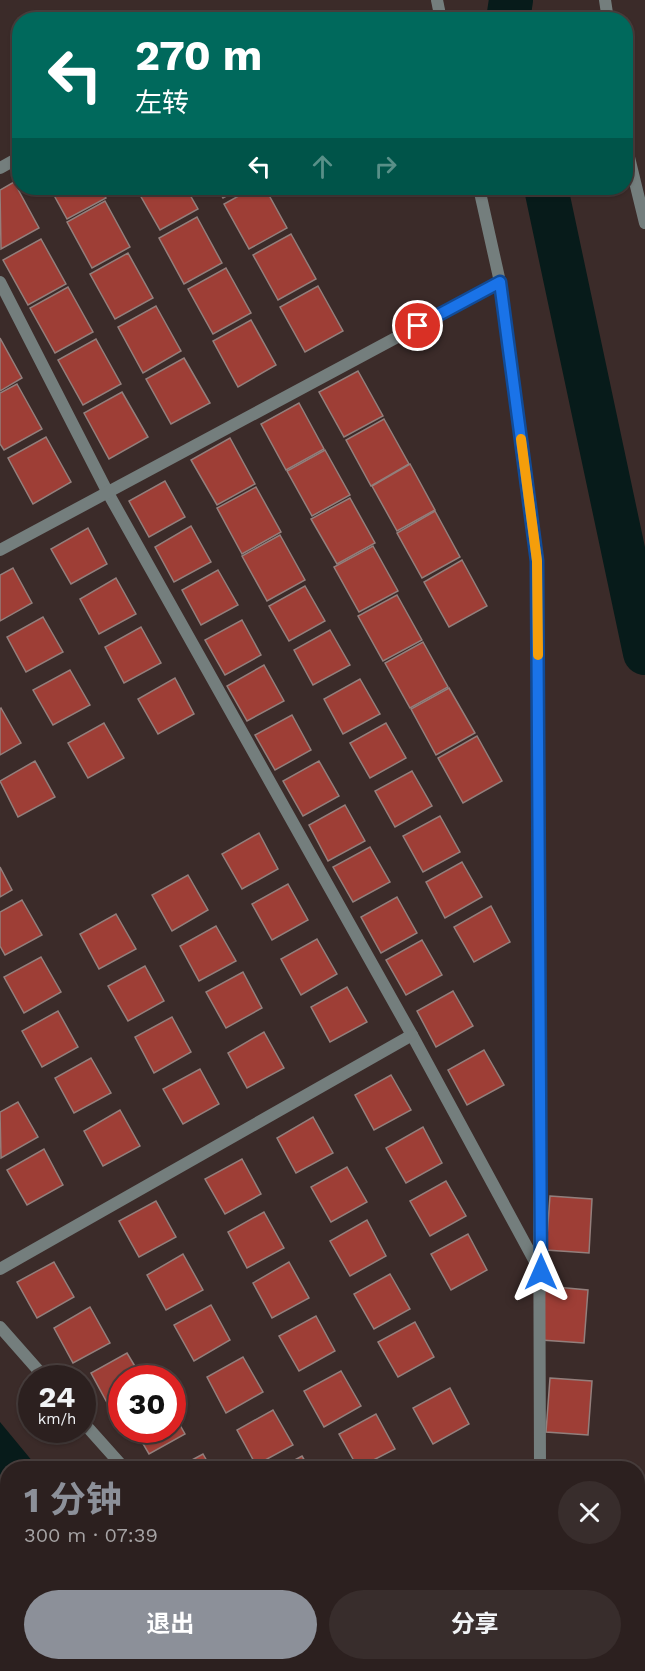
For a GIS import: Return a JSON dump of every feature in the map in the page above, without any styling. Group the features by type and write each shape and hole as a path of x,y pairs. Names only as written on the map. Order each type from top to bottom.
{"street":[{"path":"633,174 645,223"},
{"path":"481,195 500,282 537,561 540,1461"},
{"path":"0,282 108,493 412,1035 541,1272"},
{"path":"0,550 500,282"},
{"path":"0,1269 412,1035"},
{"path":"0,1327 34,1365"},
{"path":"96,1437 118,1461"}],"water":[{"path":"0,1422 32,1461 0,1461"}],"building":[{"path":"12,183 12,195 21,195 39,228 1,249 0,190"},
{"path":"54,195 104,195 106,198 67,219"},
{"path":"140,195 190,195 198,209 160,230"},
{"path":"240,195 269,195 287,228 249,249 224,204"},
{"path":"105,201 130,247 92,268 67,222"},
{"path":"197,217 222,263 184,284 159,238"},
{"path":"291,234 316,279 278,300 253,255"},
{"path":"41,239 66,284 28,305 3,260"},
{"path":"128,253 153,298 115,319 90,274"},
{"path":"226,268 251,313 213,334 188,289"},
{"path":"318,286 343,331 305,352 280,307"},
{"path":"68,287 93,332 55,353 30,308"},
{"path":"156,306 181,351 143,373 118,327"},
{"path":"251,320 276,365 238,387 213,341"},
{"path":"0,338 22,378 0,391"},
{"path":"96,339 121,384 83,405 58,360"},
{"path":"184,358 210,403 171,424 146,379"},
{"path":"358,371 383,416 344,437 319,392"},
{"path":"17,384 42,429 4,450 0,444 0,393"},
{"path":"122,392 148,437 109,459 84,413"},
{"path":"299,403 324,449 286,470 261,424"},
{"path":"384,419 409,464 371,486 346,440"},
{"path":"46,437 71,482 33,504 8,458"},
{"path":"230,438 255,484 217,505 191,460"},
{"path":"325,450 350,495 312,516 287,471"},
{"path":"410,464 435,510 397,531 372,486"},
{"path":"165,481 185,517 149,537 129,501"},
{"path":"256,487 281,532 242,554 217,508"},
{"path":"350,498 375,543 337,564 311,519"},
{"path":"435,511 460,557 422,578 397,533"},
{"path":"191,526 211,562 174,582 155,547"},
{"path":"88,528 107,564 71,584 51,549"},
{"path":"280,535 305,580 267,601 242,556"},
{"path":"373,546 398,591 359,612 334,567"},
{"path":"462,560 487,606 449,627 424,582"},
{"path":"13,568 32,603 0,621 0,575"},
{"path":"218,570 238,605 201,625 182,590"},
{"path":"116,578 136,614 99,634 80,599"},
{"path":"305,586 325,621 289,641 269,606"},
{"path":"397,595 422,640 383,661 358,616"},
{"path":"43,617 63,652 26,672 7,637"},
{"path":"242,620 261,655 225,675 205,640"},
{"path":"141,627 161,663 124,683 105,647"},
{"path":"330,630 350,665 313,685 294,650"},
{"path":"423,642 448,687 410,708 385,663"},
{"path":"264,665 284,701 247,721 227,686"},
{"path":"70,670 90,705 53,725 33,690"},
{"path":"175,678 194,714 158,734 138,699"},
{"path":"360,679 380,714 343,734 324,699"},
{"path":"449,688 475,733 436,755 411,709"},
{"path":"0,709 21,743 0,755"},
{"path":"292,715 311,750 275,770 255,735"},
{"path":"104,723 124,758 88,778 68,743"},
{"path":"386,723 406,758 370,778 350,743"},
{"path":"477,736 502,781 463,803 438,758"},
{"path":"35,761 55,797 18,817 0,781"},
{"path":"319,761 339,796 303,816 283,781"},
{"path":"412,771 432,806 395,827 375,791"},
{"path":"345,805 365,841 328,861 309,825"},
{"path":"440,816 460,852 423,872 403,836"},
{"path":"259,833 278,869 242,889 222,854"},
{"path":"370,847 390,882 353,902 333,867"},
{"path":"462,862 482,897 445,918 426,882"},
{"path":"0,867 12,890 0,897"},
{"path":"188,875 208,910 172,931 152,895"},
{"path":"288,884 308,920 272,940 252,904"},
{"path":"397,897 417,933 381,953 361,917"},
{"path":"22,900 42,935 5,955 0,946 0,912"},
{"path":"491,906 510,942 474,962 454,927"},
{"path":"116,914 136,949 99,969 80,934"},
{"path":"216,926 236,961 199,981 180,946"},
{"path":"317,939 337,974 301,995 281,959"},
{"path":"422,940 442,975 406,995 386,960"},
{"path":"41,957 61,992 24,1013 4,977"},
{"path":"145,966 164,1001 128,1021 108,986"},
{"path":"243,972 262,1008 226,1028 206,992"},
{"path":"347,987 367,1022 330,1042 311,1007"},
{"path":"453,991 473,1026 436,1047 417,1011"},
{"path":"58,1011 78,1047 42,1067 22,1031"},
{"path":"172,1017 191,1052 154,1073 135,1037"},
{"path":"264,1032 284,1068 247,1088 228,1053"},
{"path":"484,1050 504,1085 467,1105 448,1070"},
{"path":"91,1058 111,1093 74,1113 55,1078"},
{"path":"200,1069 219,1104 183,1124 163,1089"},
{"path":"391,1075 411,1110 374,1130 355,1095"},
{"path":"18,1102 38,1137 1,1158 0,1112"},
{"path":"120,1110 140,1146 103,1166 84,1131"},
{"path":"313,1117 333,1153 296,1173 277,1138"},
{"path":"423,1127 442,1163 406,1183 386,1148"},
{"path":"44,1149 63,1185 27,1205 7,1170"},
{"path":"242,1159 261,1194 225,1214 205,1179"},
{"path":"347,1167 367,1202 331,1222 311,1187"},
{"path":"446,1181 466,1216 430,1236 410,1201"},
{"path":"550,1196 592,1199 589,1253 546,1250"},
{"path":"156,1201 176,1237 139,1257 119,1221"},
{"path":"264,1212 284,1248 247,1268 228,1232"},
{"path":"367,1220 386,1256 350,1276 330,1241"},
{"path":"468,1234 487,1270 451,1290 431,1254"},
{"path":"183,1254 203,1290 166,1310 147,1275"},
{"path":"54,1262 74,1297 37,1318 17,1282"},
{"path":"289,1262 309,1298 272,1318 253,1283"},
{"path":"390,1274 410,1309 374,1329 354,1294"},
{"path":"545,1286 588,1290 584,1343 541,1340"},
{"path":"211,1305 230,1340 194,1361 174,1325"},
{"path":"90,1307 110,1343 73,1363 54,1328"},
{"path":"316,1316 335,1351 299,1371 279,1336"},
{"path":"415,1322 434,1357 398,1377 378,1342"},
{"path":"127,1353 134,1365 108,1365 108,1404 96,1382 96,1370"},
{"path":"243,1357 263,1392 226,1413 207,1377"},
{"path":"341,1371 361,1406 324,1427 304,1391"},
{"path":"550,1378 592,1381 588,1435 546,1432"},
{"path":"450,1388 469,1424 433,1444 413,1408"},
{"path":"273,1410 293,1445 263,1461 254,1461 237,1430"},
{"path":"376,1414 395,1449 372,1461 354,1461 339,1434"},
{"path":"143,1443 169,1443 149,1454"},
{"path":"203,1454 207,1461 190,1461"},
{"path":"302,1456 305,1461 293,1461"}],"waterway":[{"path":"509,12 511,0"},
{"path":"547,195 645,653"}],"slow traffic":[{"path":"521,439 537,561 538,655"}],"route":[{"path":"418,326 500,282 537,561 541,1272"}]}
